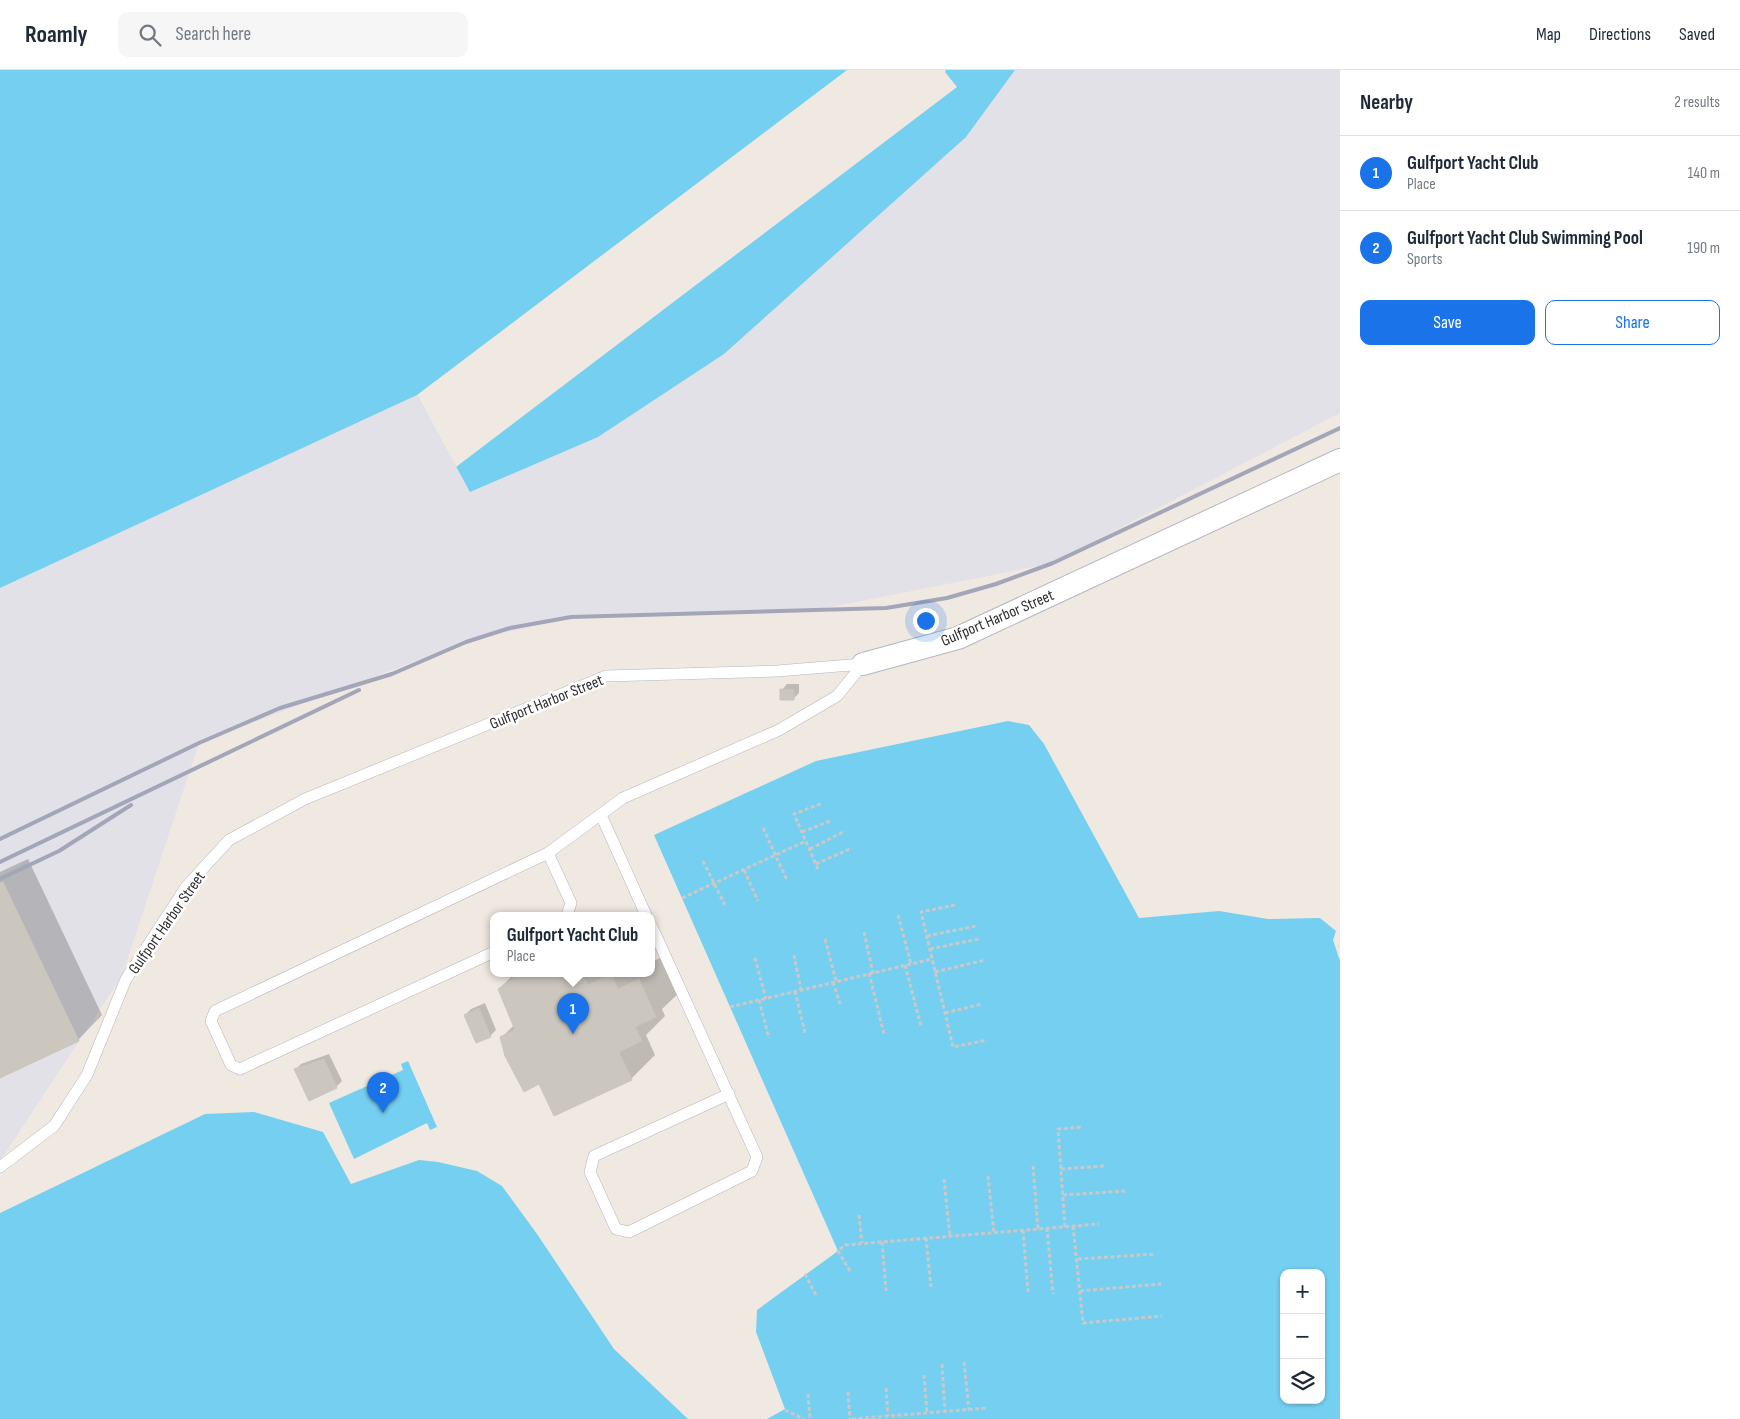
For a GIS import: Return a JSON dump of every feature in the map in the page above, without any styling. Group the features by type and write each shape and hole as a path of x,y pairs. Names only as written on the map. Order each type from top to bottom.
{"street":[{"name":"Gulfport Harbor Street","path":"863,664 958,638 1340,460"}],"lane":[{"path":"490,954 240,1069 231,1066 211,1021 215,1010 548,853 622,798 779,730 837,696 863,664"},
{"name":"Gulfport Harbor Street","path":"0,1167 54,1126 87,1075 126,979 186,887 229,840 305,799 606,676 777,671 863,664"},
{"path":"600,815 645,912"},
{"path":"548,853 571,904 568,912"},
{"path":"655,934 729,1094 757,1157 752,1171 629,1232 616,1229 590,1172 594,1156 729,1094"}],"path":[{"path":"818,869 794,814 823,803"},
{"path":"802,832 830,821"},
{"path":"763,828 787,880"},
{"path":"810,849 846,831"},
{"path":"682,898 806,841"},
{"path":"816,864 852,848"},
{"path":"703,861 725,905"},
{"path":"744,870 758,901"},
{"path":"955,905 921,912 935,972 953,1047 987,1040"},
{"path":"898,915 911,964"},
{"path":"927,936 976,926"},
{"path":"864,932 884,1034"},
{"path":"825,939 840,1004"},
{"path":"930,949 979,939"},
{"path":"794,955 801,990"},
{"path":"755,958 766,999"},
{"path":"730,1007 932,959"},
{"path":"935,972 985,960"},
{"path":"905,965 921,1026"},
{"path":"795,991 805,1033"},
{"path":"759,1000 769,1038"},
{"path":"945,1013 982,1004"},
{"path":"1065,1227 1058,1129 1082,1127"},
{"path":"1033,1166 1038,1229"},
{"path":"1061,1169 1105,1166"},
{"path":"988,1176 994,1233"},
{"path":"944,1179 950,1236"},
{"path":"1063,1195 1125,1191"},
{"path":"859,1215 862,1244"},
{"path":"850,1271 838,1251 845,1245 1099,1224"},
{"path":"1073,1226 1078,1259 1083,1323 1162,1316"},
{"path":"1047,1228 1053,1294"},
{"path":"1023,1230 1028,1292"},
{"path":"926,1238 931,1287"},
{"path":"882,1242 886,1291"},
{"path":"1078,1259 1156,1254"},
{"path":"805,1274 817,1297"},
{"path":"1080,1291 1161,1284"},
{"path":"964,1362 969,1410"},
{"path":"942,1364 946,1412"},
{"path":"924,1375 928,1413"},
{"path":"886,1388 888,1416"},
{"path":"848,1392 851,1419 987,1408"},
{"path":"808,1394 810,1419"},
{"path":"785,1410 804,1419"}],"shaded area":[{"path":"1015,70 1340,70 1340,413 1053,563 816,610 571,617 466,642 199,743 122,976 0,1161 0,588 417,395 598,437 724,354 966,137"}],"water":[{"path":"0,70 1015,70 966,137 724,354 598,437 470,492 417,395 0,588"},
{"path":"1008,721 1029,725 1044,744 1139,918 1219,911 1268,919 1320,918 1336,931 1333,940 1340,961 1340,1419 767,1419 785,1409 756,1332 757,1310 838,1251 654,835 816,761"},
{"path":"408,1061 437,1127 430,1130 427,1123 354,1159 329,1103 403,1070 401,1064"},
{"path":"254,1112 323,1132 351,1184 419,1160 438,1162 477,1171 502,1186 537,1234 614,1349 688,1419 0,1419 0,1213 205,1114"}],"pier":[{"path":"847,70 946,70 945,72 957,87 456,467 417,395"}],"building":[{"path":"780,689 794,690 794,700 780,700"},
{"path":"3,882 79,1041 0,1078 0,883"},
{"path":"514,977 584,977 588,985 605,977 612,977 618,989 639,979 656,1017 635,1027 642,1041 619,1052 632,1080 554,1116 539,1084 524,1092 505,1056 500,1037 515,1030 498,989"},
{"path":"479,1008 491,1037 476,1043 464,1015"},
{"path":"324,1059 337,1088 309,1101 294,1069"}],"railway":[{"path":"0,839 199,743 280,708 392,674 466,642 510,628 571,617 886,608 947,598 996,584 1053,563 1340,428"},
{"path":"0,862 359,690"},
{"path":"0,879 59,851 131,805"}],"place":[{"name":"Gulfport Yacht Club","path":"573,1034"},
{"name":"Gulfport Yacht Club Swimming Pool","path":"383,1113"}]}
